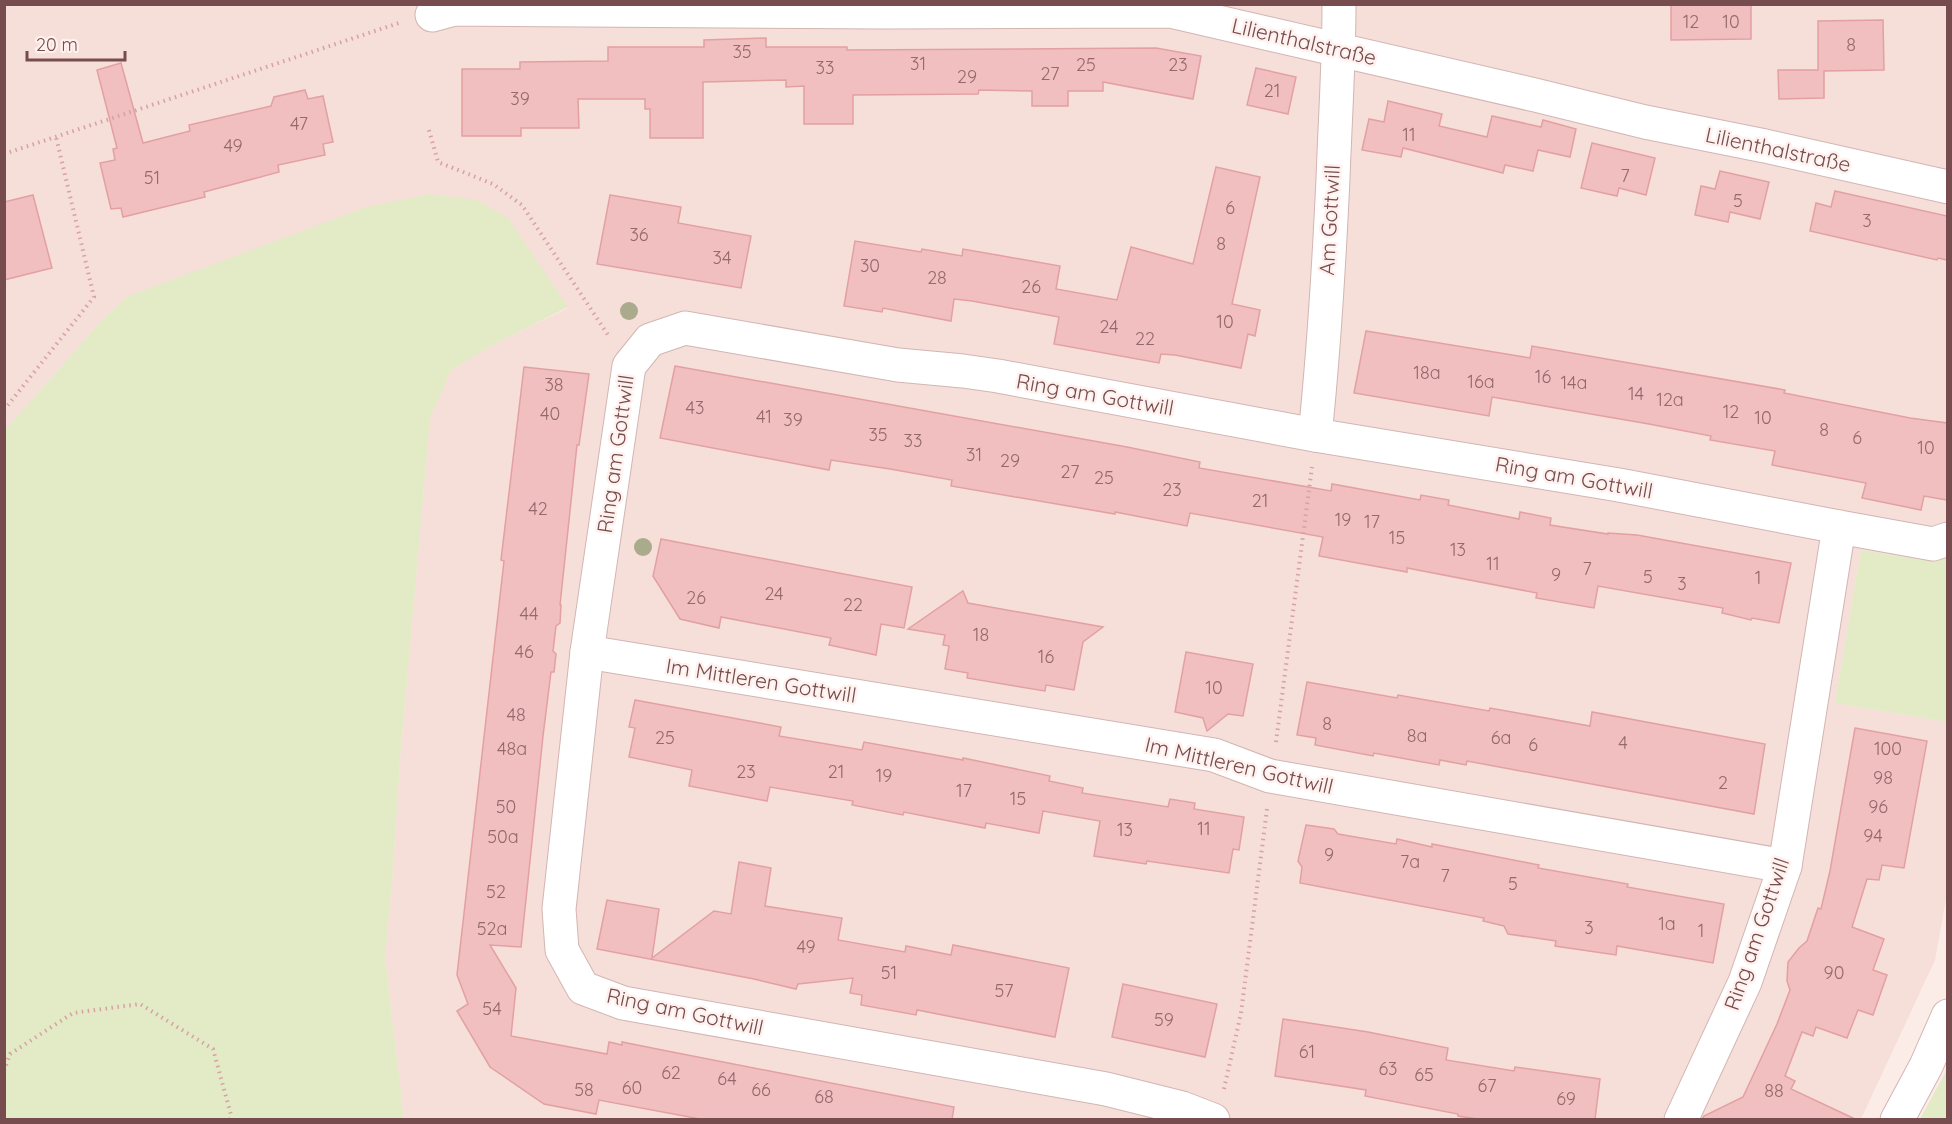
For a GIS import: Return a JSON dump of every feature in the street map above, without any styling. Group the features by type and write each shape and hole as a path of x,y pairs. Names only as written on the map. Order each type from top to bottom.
{"street":[{"name":"Am Gottwill","path":"1316,435 1323,362 1339,50 1339,4"},
{"name":"Lilienthalstraße","path":"432,15 454,9 872,12 1170,11 1645,122 1947,187"},
{"name":"Ring am Gottwill","path":"1213,1119 1181,1114 1106,1089 623,1003 583,988 562,950 559,909 587,652 629,366 650,340 685,328 898,365 998,376 1316,435 1618,485 1933,544 1947,539"},
{"name":"Ring am Gottwill","path":"1681,1119 1745,982 1785,866 1839,527"},
{"name":"Im Mittleren Gottwill","path":"587,652 1214,755 1270,776 1785,866"},
{"path":"1898,1119 1926,1066 1947,1017"}],"path":[{"path":"4,154 396,23 432,15"},
{"path":"429,130 438,162 493,184 522,205 629,366"},
{"path":"4,410 94,297 56,137"},
{"path":"4,1071 10,1054 73,1012 140,1004 213,1049 232,1118"}],"shaded area":[{"path":"5,5 1947,5 1947,554 1929,561 1861,550 1835,703 1947,722 1947,894 1935,960 1861,1119 404,1119 385,958 430,418 451,370 495,344 568,308 128,296 103,319 5,430"}],"green space":[{"path":"430,194 477,200 508,218 568,307 495,344 451,370 430,419 385,958 404,1119 5,1119 5,430 103,319 128,296 367,207"},
{"path":"1861,550 1929,561 1947,554 1947,722 1835,703"},
{"path":"1947,1068 1947,1119 1920,1119 1944,1075"}],"building":[{"path":"1671,4 1751,4 1751,39 1671,40"},
{"path":"1883,20 1884,70 1824,71 1824,98 1779,99 1778,70 1818,70 1818,21"},
{"path":"766,38 766,47 847,47 847,50 1156,48 1201,56 1193,99 1103,82 1103,91 1068,91 1068,106 1032,106 1032,91 979,90 978,94 853,95 853,124 804,124 804,86 786,87 786,80 703,82 703,138 650,138 650,109 645,109 645,99 578,99 579,128 521,128 521,136 462,136 462,69 520,69 520,62 608,61 608,47 704,47 704,40"},
{"path":"121,63 143,143 190,131 189,125 271,106 274,97 305,90 308,99 323,96 333,142 323,144 325,155 278,165 279,172 204,192 205,197 123,217 121,208 111,209 100,163 115,160 113,149 117,148 97,70"},
{"path":"1256,68 1296,77 1288,114 1247,105"},
{"path":"1388,101 1442,114 1439,126 1487,137 1492,116 1541,127 1543,120 1576,129 1570,157 1538,150 1533,171 1505,165 1503,173 1403,148 1401,157 1362,150 1369,119 1384,122"},
{"path":"1592,143 1655,158 1646,195 1619,188 1617,196 1581,188"},
{"path":"1216,167 1260,177 1232,304 1260,310 1255,336 1248,334 1241,368 1161,354 1159,363 1054,344 1059,317 972,301 954,299 951,321 883,308 882,312 844,306 855,241 962,256 963,249 1060,266 1056,289 1117,300 1131,247 1193,264"},
{"path":"1720,171 1769,182 1760,219 1730,212 1728,222 1695,215 1701,186 1715,189"},
{"path":"1835,191 1947,216 1947,260 1938,258 1937,260 1810,231 1816,203 1831,207"},
{"path":"33,195 52,268 4,280 4,202"},
{"path":"610,195 681,207 678,223 751,236 741,288 597,264"},
{"path":"1366,331 1530,358 1532,346 1785,390 1784,393 1947,423 1947,500 1924,496 1921,510 1862,498 1866,483 1772,465 1775,451 1710,440 1711,436 1649,424 1492,397 1489,416 1354,393"},
{"path":"675,366 1127,447 1200,462 1199,468 1331,491 1332,484 1420,500 1421,495 1449,500 1448,505 1519,519 1520,512 1551,518 1550,525 1608,534 1637,535 1791,563 1779,623 1752,618 1751,620 1722,613 1723,608 1598,586 1594,608 1536,598 1537,593 1407,568 1407,572 1319,556 1323,537 1190,513 1187,526 951,486 952,480 890,469 831,460 829,470 660,438"},
{"path":"524,367 589,374 579,445 577,445 560,623 556,626 553,651 556,654 554,672 551,672 543,736 521,947 490,945 516,988 511,1036 607,1054 609,1042 622,1045 622,1042 954,1107 952,1119 700,1119 599,1100 596,1114 544,1104 490,1067 457,1011 468,1004 457,975"},
{"path":"661,539 912,587 904,628 881,624 876,655 829,645 831,638 721,617 719,628 680,619 653,576"},
{"path":"963,591 968,603 1103,627 1083,642 1074,690 1046,685 1045,691 967,678 968,673 945,669 949,646 943,645 945,635 908,629"},
{"path":"1186,652 1253,664 1243,716 1228,714 1207,731 1203,718 1175,712"},
{"path":"1307,682 1397,698 1398,695 1489,711 1490,708 1590,726 1592,712 1765,744 1754,814 1467,761 1466,765 1440,760 1439,765 1315,745 1316,738 1297,735"},
{"path":"635,700 781,727 779,736 862,750 864,742 963,760 963,758 1050,776 1049,781 1083,788 1082,793 1168,807 1170,799 1195,803 1194,809 1244,817 1239,850 1233,849 1229,873 1147,861 1146,864 1094,856 1100,821 1043,811 1039,833 986,823 985,828 904,812 903,815 852,805 853,801 770,787 767,801 689,786 692,770 629,757 635,728 629,727"},
{"path":"1855,728 1927,741 1904,868 1882,865 1879,880 1867,879 1852,927 1884,939 1873,970 1887,975 1873,1015 1858,1010 1847,1038 1816,1027 1813,1036 1802,1032 1785,1076 1795,1081 1791,1089 1855,1119 1702,1119 1743,1097 1777,1024 1790,990 1787,981 1788,962 1807,941 1818,908 1821,909 1830,871"},
{"path":"1306,825 1334,829 1338,834 1396,844 1397,839 1432,847 1432,844 1539,865 1538,868 1628,884 1627,887 1724,904 1713,963 1617,946 1616,955 1555,946 1556,941 1508,934 1504,926 1483,921 1484,918 1300,883 1302,867 1298,861"},
{"path":"739,862 771,868 765,906 842,918 838,940 905,952 906,946 951,955 953,945 1069,968 1055,1037 917,1010 916,1015 861,1005 862,995 850,993 853,978 798,984 796,989 597,949 607,900 659,909 652,958 714,911 731,914"},
{"path":"1123,984 1217,1004 1205,1057 1112,1037"},
{"path":"1283,1019 1368,1032 1448,1048 1446,1060 1514,1071 1515,1067 1600,1079 1595,1119 1478,1119 1365,1096 1366,1090 1275,1076"}]}
